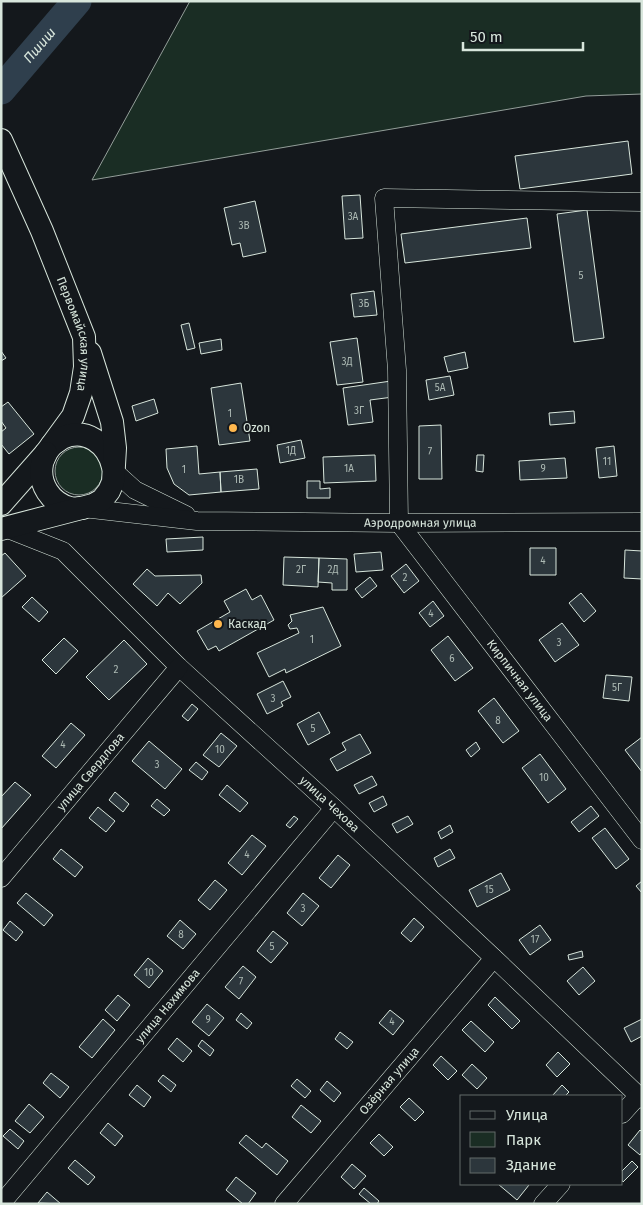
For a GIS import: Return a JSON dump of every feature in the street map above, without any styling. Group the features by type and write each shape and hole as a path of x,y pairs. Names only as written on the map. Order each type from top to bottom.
{"main road":[{"name":"Первомайская улица","path":"1,140 42,231 84,338 85,367 81,393 72,416 49,449 1,504"},
{"path":"3,528 92,505 102,500 113,482 115,448 112,422 84,338"},
{"path":"82,508 70,508 60,504 50,497 44,487 41,476 42,464 49,449 62,438 74,435 86,436 97,441 106,449 112,459 114,471"}],"street":[{"path":"399,523 397,370 384,198 642,202"},
{"name":"Аэродромная улица","path":"114,471 135,490 197,521"},
{"name":"Аэродромная улица","path":"82,508 197,521 399,523 642,522"},
{"name":"Кирпичная улица","path":"399,523 642,840"},
{"name":"улица Чехова","path":"3,528 63,551 179,667 334,808 640,1097"},
{"name":"улица Свердлова","path":"1,878 179,667"},
{"name":"улица Нахимова","path":"1,1204 334,808"},
{"name":"Озёрная улица","path":"284,1204 494,958"},
{"path":"623,1113 640,1097"},
{"path":"543,1204 559,1185"}],"green space":[{"path":"190,1 642,1 642,94 586,96 92,180"},
{"path":"74,447 84,447 96,454 103,466 103,476 96,488 84,495 74,495 66,491 59,484 55,476 55,466 59,458 66,451"}],"building":[{"path":"628,141 632,174 520,189 515,156"},
{"path":"360,195 363,238 345,239 342,196"},
{"path":"255,201 266,252 243,257 240,243 232,245 224,208"},
{"path":"587,210 604,338 574,342 557,214"},
{"path":"527,218 531,248 405,263 401,234"},
{"path":"374,291 377,315 354,317 351,294"},
{"path":"189,323 195,348 187,350 181,325"},
{"path":"357,338 363,382 337,385 330,342"},
{"path":"221,339 222,350 201,354 199,343"},
{"path":"1,351 6,358 1,361"},
{"path":"465,352 468,368 448,372 444,357"},
{"path":"450,376 454,395 429,400 426,380"},
{"path":"391,381 393,397 370,400 373,422 348,425 343,388"},
{"path":"241,383 250,441 219,445 211,388"},
{"path":"154,399 158,413 136,421 132,406"},
{"path":"8,402 34,434 9,454 1,444 1,432 6,428 1,421 1,407"},
{"path":"574,411 575,423 550,425 549,413"},
{"path":"441,425 442,479 419,479 419,426"},
{"path":"301,440 305,458 280,463 277,445"},
{"path":"197,446 199,474 220,472 221,492 189,495 174,484 167,468 166,449"},
{"path":"614,446 617,476 599,478 596,448"},
{"path":"375,455 376,481 324,483 323,457"},
{"path":"477,455 484,455 483,472 476,471"},
{"path":"565,458 567,478 520,480 519,461"},
{"path":"257,469 259,489 221,492 220,472"},
{"path":"307,481 320,481 320,489 330,488 330,498 307,498"},
{"path":"203,537 203,550 167,552 166,539"},
{"path":"530,548 556,548 556,575 530,575"},
{"path":"625,550 642,551 642,579 624,578"},
{"path":"381,552 383,570 356,572 354,554"},
{"path":"5,553 26,576 1,598 1,556"},
{"path":"284,557 319,558 318,587 283,585"},
{"path":"319,558 347,559 347,590 332,590 332,583 318,582"},
{"path":"406,564 419,581 404,593 391,576"},
{"path":"147,569 155,576 201,575 202,583 180,604 168,593 157,606 133,584"},
{"path":"370,577 377,586 362,598 355,589"},
{"path":"246,589 252,600 261,595 274,620 219,651 216,646 208,650 197,631 230,612 224,601"},
{"path":"581,593 596,611 584,622 569,603"},
{"path":"32,597 48,612 39,622 22,607"},
{"path":"433,601 444,616 430,627 419,613"},
{"path":"323,607 341,646 286,673 285,669 269,677 257,653 299,633 297,628 290,629 288,625 292,621 290,615"},
{"path":"562,623 579,645 555,662 539,640"},
{"path":"448,636 473,668 455,681 431,650"},
{"path":"64,638 78,651 56,674 42,660"},
{"path":"124,640 147,664 109,700 86,677"},
{"path":"606,675 632,677 629,701 603,698"},
{"path":"283,681 291,697 281,702 283,706 267,714 257,694"},
{"path":"494,698 519,731 503,743 478,711"},
{"path":"192,704 198,709 188,721 182,716"},
{"path":"319,712 330,733 308,745 297,724"},
{"path":"71,723 85,735 56,768 42,756"},
{"path":"221,733 237,746 219,767 203,755"},
{"path":"360,734 371,753 337,771 330,759 346,750 342,743"},
{"path":"642,737 642,772 625,750"},
{"path":"149,741 182,769 165,789 132,761"},
{"path":"476,742 480,749 471,757 466,750"},
{"path":"540,754 566,789 548,803 522,768"},
{"path":"196,762 208,772 202,780 189,770"},
{"path":"372,776 377,785 359,794 354,785"},
{"path":"15,782 31,795 1,829 1,797"},
{"path":"227,785 248,803 240,812 219,795"},
{"path":"115,792 129,804 123,812 109,800"},
{"path":"383,796 387,805 374,812 369,803"},
{"path":"157,799 170,810 164,816 151,806"},
{"path":"591,806 599,816 579,832 571,822"},
{"path":"98,807 115,821 106,832 89,818"},
{"path":"294,816 298,819 290,828 286,825"},
{"path":"408,816 413,824 397,833 392,824"},
{"path":"450,825 453,832 441,839 438,832"},
{"path":"605,828 629,859 616,869 592,838"},
{"path":"252,835 266,846 242,875 228,863"},
{"path":"61,849 83,867 75,877 53,859"},
{"path":"450,849 455,858 438,867 434,858"},
{"path":"338,855 350,865 331,888 319,878"},
{"path":"501,873 510,890 477,907 469,890"},
{"path":"215,880 227,890 210,910 198,900"},
{"path":"642,881 642,893 636,886"},
{"path":"26,893 53,915 44,926 17,903"},
{"path":"303,893 319,906 302,926 287,913"},
{"path":"414,918 424,927 411,942 401,933"},
{"path":"180,920 196,934 183,949 167,936"},
{"path":"10,921 23,932 16,941 3,930"},
{"path":"540,925 551,940 530,955 519,940"},
{"path":"273,931 288,943 271,963 257,951"},
{"path":"582,951 583,957 569,960 568,955"},
{"path":"148,958 163,971 149,988 134,975"},
{"path":"243,966 256,977 239,999 225,987"},
{"path":"583,967 595,981 579,995 567,981"},
{"path":"118,995 130,1005 117,1021 105,1010"},
{"path":"495,997 520,1021 512,1029 488,1005"},
{"path":"207,1004 224,1018 209,1036 192,1022"},
{"path":"390,1010 404,1021 393,1035 379,1023"},
{"path":"241,1013 252,1023 247,1029 236,1020"},
{"path":"103,1019 115,1030 92,1058 79,1047"},
{"path":"642,1019 642,1036 631,1042 624,1028"},
{"path":"471,1021 494,1042 485,1052 462,1030"},
{"path":"340,1032 353,1042 347,1049 335,1039"},
{"path":"177,1038 192,1051 183,1062 168,1049"},
{"path":"202,1040 214,1050 210,1056 198,1046"},
{"path":"558,1052 570,1064 557,1077 546,1065"},
{"path":"441,1056 457,1071 448,1080 433,1065"},
{"path":"472,1064 487,1078 477,1089 462,1075"},
{"path":"51,1073 69,1087 60,1098 43,1083"},
{"path":"163,1075 176,1085 171,1092 158,1081"},
{"path":"297,1079 311,1091 305,1098 291,1086"},
{"path":"327,1081 341,1093 334,1102 320,1090"},
{"path":"137,1085 151,1097 144,1107 129,1095"},
{"path":"562,1085 569,1092 566,1095 553,1095"},
{"path":"409,1098 424,1112 415,1121 400,1107"},
{"path":"29,1104 44,1117 30,1133 15,1121"},
{"path":"301,1105 321,1121 311,1133 292,1117"},
{"path":"108,1123 123,1136 115,1146 100,1133"},
{"path":"10,1129 24,1141 18,1149 3,1136"},
{"path":"640,1130 642,1132 642,1152 640,1155 628,1145"},
{"path":"379,1134 393,1147 384,1156 370,1143"},
{"path":"246,1135 262,1148 266,1143 288,1161 277,1175 239,1143"},
{"path":"75,1160 95,1177 88,1185 68,1168"},
{"path":"632,1161 638,1167 623,1182 623,1170"},
{"path":"352,1164 366,1176 354,1189 341,1177"},
{"path":"236,1177 256,1193 248,1204 243,1204 226,1190"},
{"path":"499,1185 529,1185 517,1200"},
{"path":"364,1188 379,1201 377,1204 371,1204 359,1194"},
{"path":"47,1192 61,1204 38,1203"}],"waterway":[{"name":"Пшиш","path":"1,90 77,1"}],"place":[{"name":"Ozon","path":"233,428"},
{"name":"Каскад","path":"218,624"}]}
